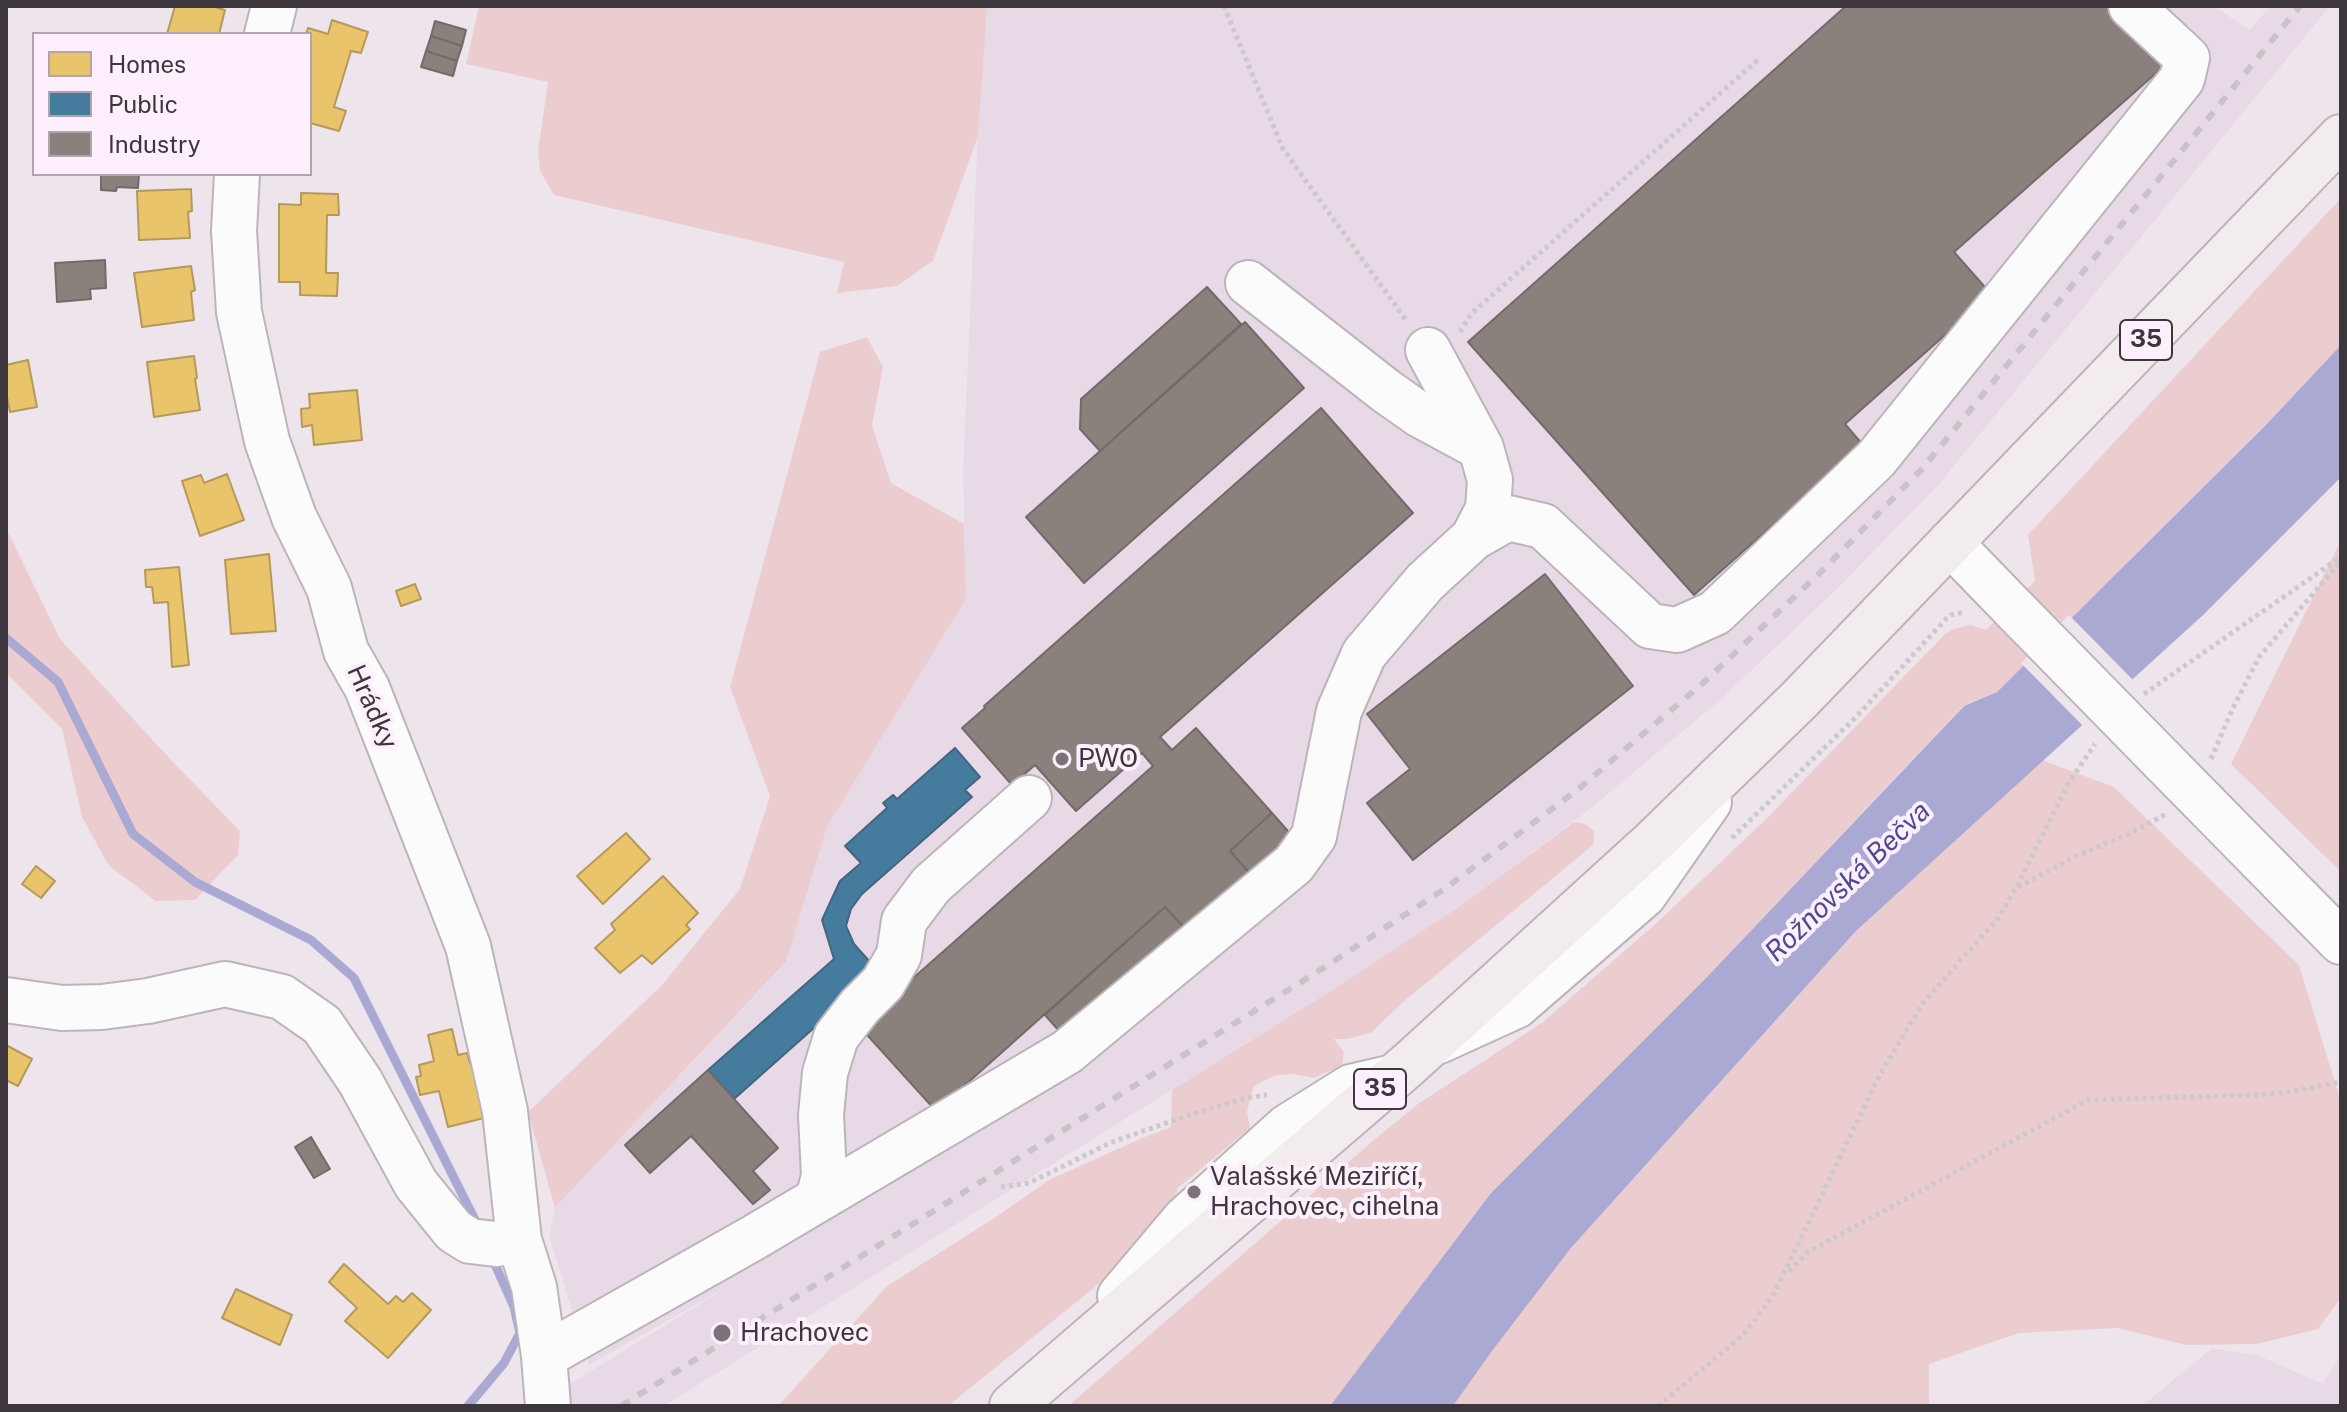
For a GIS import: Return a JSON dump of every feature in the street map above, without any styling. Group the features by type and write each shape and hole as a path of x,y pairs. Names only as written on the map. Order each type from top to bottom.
{"main road":[{"name":"35","path":"1012,1406 1394,1077 1540,947 1738,761 2341,137"}],"street":[{"path":"268,32 274,6"},
{"path":"544,1356 1067,1052 1294,864 1314,836 1339,711 1364,654 1425,582 1473,538 1508,518 1543,526 1650,626 1677,630 1715,613 1876,459 2182,79 2187,58 2131,6"},
{"name":"Hrádky","path":"237,176 234,231 239,312 267,441 294,517 329,588 346,651 367,688 468,946 505,1111 495,1242 534,1287 548,1406"},
{"path":"1248,283 1386,391 1420,415 1481,448"},
{"path":"1436,366 1481,448 1490,480 1488,509 1473,538"},
{"path":"1950,543 2015,610 2174,788 2341,942"},
{"path":"818,1199 824,1176 821,1115 825,1073 836,1037 883,983 899,955 904,921 931,885 1029,798"},
{"path":"6,1000 62,1008 102,1007 148,1001 225,984 282,997 322,1025 360,1081 416,1184 454,1231 495,1242"}],"path":[{"path":"1224,6 1283,149 1436,366 1471,314 1760,58"},
{"path":"2142,696 2341,559"},
{"path":"2016,888 2063,862 2131,833 2174,788 2206,768 2259,657 2341,559"},
{"path":"1658,1406 1743,1335 1773,1296 1880,1074 1923,1003 1989,931 2016,888 2077,768 2105,734"},
{"path":"1786,1274 1808,1252 2088,1100 2255,1095 2341,1082"},
{"path":"1001,1187 1029,1183 1112,1142 1195,1113 1251,1097 1280,1093"}],"shaded area":[{"path":"479,6 987,6 978,136 933,261 897,286 837,293 844,262 554,195 540,171 538,151 548,82 466,64"},
{"path":"987,6 2213,6 2250,30 2270,6 2330,6 1939,484 1839,587 1719,701 1590,809 1456,909 1329,992 664,1406 539,1406 734,1283 589,1365 549,1236 555,1208 786,963 827,827 966,599 963,471 980,87"},
{"path":"2341,198 2341,345 2264,427 1997,692 1963,706 1708,976 1491,1193 1330,1406 1068,1406 1375,1139 1418,1104 1543,1022 1662,918 1768,817 1945,634 1971,625 1986,630 2035,581 2028,535"},
{"path":"867,337 883,367 872,426 891,483 964,524 966,599 827,827 786,962 555,1208 528,1112 662,985 740,889 770,796 730,687 820,352"},
{"path":"6,528 60,639 240,831 238,855 195,900 156,901 109,866 82,817 62,729 6,673"},
{"path":"2341,540 2341,872 2231,764"},
{"path":"2042,760 2114,787 2299,965 2341,1102 2341,1298 2318,1329 2257,1344 2186,1345 2118,1328 2019,1333 1929,1364 1929,1406 1453,1406 1571,1248 1856,931"},
{"path":"1574,822 1585,824 1594,831 1593,845 1402,1003 1372,1032 1348,1039 1334,1039 1344,1052 1342,1066 1313,1078 1293,1074 1273,1076 1253,1087 1247,1112 1250,1128 1178,1188 1172,1211 1111,1274 948,1406 778,1406 887,1286 1049,1180 1171,1127 1172,1090 1456,909"},
{"path":"2212,1348 2259,1356 2323,1384 2341,1354 2341,1406 2142,1406"}],"water":[{"name":"Rožnovská Bečva","path":"2341,345 2341,477 2202,616 1856,931 1571,1248 1453,1406 1330,1406 1491,1193 1708,976 1964,706 1997,692 2264,427"}],"pier":[{"path":"2069,615 2135,682 2084,727 2021,663"}],"building: Homes":[{"path":"175,6 211,6 225,10 220,32 168,32"},
{"path":"332,20 368,32 361,53 351,51 334,107 346,111 339,131 312,124 312,32 307,32 308,28 328,34"},
{"path":"191,189 192,211 188,212 190,238 139,240 137,191"},
{"path":"301,193 338,194 339,215 327,215 326,273 338,273 337,296 300,295 300,282 279,282 279,204 301,205"},
{"path":"191,266 195,290 191,292 194,320 142,327 134,273"},
{"path":"194,356 200,410 154,417 147,362"},
{"path":"28,360 37,407 10,412 6,365"},
{"path":"357,390 362,440 314,445 312,425 302,427 301,409 310,408 309,394"},
{"path":"227,474 244,520 200,536 182,481 201,475 204,483"},
{"path":"269,554 276,631 231,634 225,560"},
{"path":"179,567 189,665 172,667 168,602 154,603 152,587 146,587 145,570"},
{"path":"415,584 421,599 401,606 396,591"},
{"path":"626,833 650,859 603,904 577,876"},
{"path":"36,866 55,881 41,898 22,884"},
{"path":"663,876 698,913 686,925 690,929 652,964 642,955 620,973 595,948 615,930 611,924"},
{"path":"452,1029 458,1055 467,1053 472,1063 484,1118 448,1127 439,1091 420,1095 416,1077 421,1076 419,1065 434,1061 428,1035"},
{"path":"6,1045 32,1059 18,1086 6,1080"},
{"path":"344,1264 388,1304 396,1296 403,1302 412,1293 431,1310 388,1358 345,1321 357,1308 329,1282"},
{"path":"236,1289 292,1315 280,1345 222,1318"}],"building: Public":[{"path":"955,748 980,777 965,790 972,797 862,894 851,909 846,926 854,944 878,971 734,1099 708,1070 834,959 822,920 840,881 861,863 845,846 887,808 883,803 893,795 897,799"}],"building: Industry":[{"path":"1846,6 2109,6 2163,67 1954,252 1991,294 1845,424 1863,445 1694,595 1468,342"},
{"path":"435,21 466,30 462,46 431,36"},
{"path":"431,36 462,46 457,61 426,51"},
{"path":"426,51 457,61 453,76 421,67"},
{"path":"101,176 139,176 138,188 101,190"},
{"path":"105,260 106,288 90,289 91,299 57,302 55,263"},
{"path":"1207,287 1241,324 1100,451 1080,429 1081,399"},
{"path":"1245,322 1304,388 1084,583 1026,517"},
{"name":"PWO","path":"1321,408 1413,513 1160,737 1172,750 1196,728 1272,813 1230,851 1252,876 1188,932 1165,907 936,1111 859,1026 1153,766 1142,753 1076,811 1035,765 1012,785 962,728"},
{"path":"1545,574 1633,686 1413,860 1367,803 1410,769 1367,714"},
{"path":"1272,813 1294,838 1252,876 1230,851"},
{"path":"1165,907 1188,932 1067,1040 1045,1015"},
{"path":"708,1070 778,1148 753,1171 770,1190 753,1204 691,1136 650,1173 625,1145"},
{"path":"311,1137 330,1169 314,1178 295,1147"}],"waterway":[{"path":"6,638 58,682 133,834 195,882 311,940 354,978 478,1226"},
{"path":"468,1406 504,1363 520,1333 514,1307 492,1258"}],"railway":[{"path":"621,1406 1317,972 1443,890 1576,791 1703,683 1823,570 1922,469 2300,6"}],"place":[{"name":"PWO","path":"1062,759"},
{"name":"Valašské Meziříčí, Hrachovec, cihelna","path":"1194,1192"},
{"name":"Hrachovec","path":"722,1333"}]}
